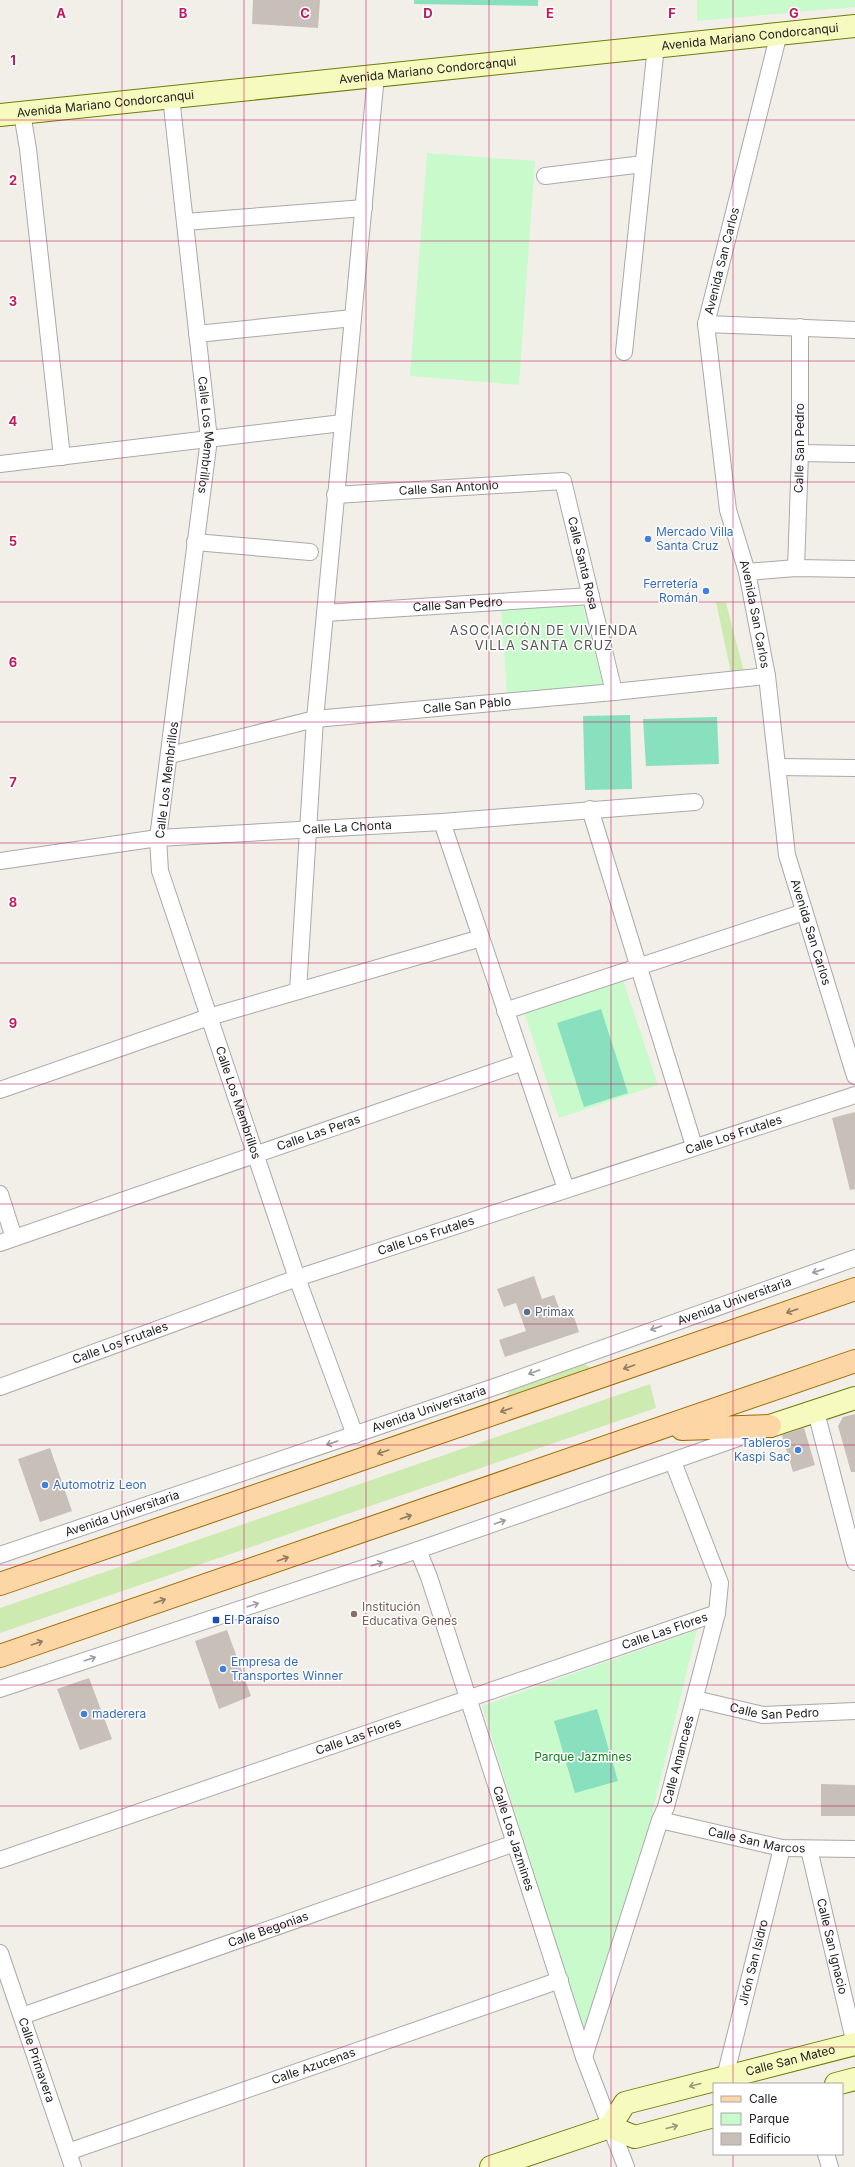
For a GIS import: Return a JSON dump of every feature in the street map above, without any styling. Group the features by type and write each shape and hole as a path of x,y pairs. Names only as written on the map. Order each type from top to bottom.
{"main road":[{"path":"0,1584 855,1289"},
{"path":"0,1656 855,1361"},
{"path":"661,1429 770,1426"}],"street":[{"name":"Avenida Mariano Condorcanqui","path":"7,115 376,75 855,26"},
{"name":"Avenida San Carlos","path":"779,33 706,324 728,510 747,572 767,676 787,855 855,1076"},
{"path":"624,352 656,46"},
{"path":"298,991 315,719 335,494 376,75"},
{"name":"Calle Los Membrillos","path":"171,97 209,439 195,542 170,755 158,838 160,871 297,1278 355,1435"},
{"path":"7,115 28,149 62,457"},
{"path":"545,176 643,164"},
{"path":"185,222 364,208"},
{"path":"197,334 353,318"},
{"path":"706,324 855,330"},
{"name":"Calle San Pedro","path":"796,568 800,453 800,327"},
{"path":"0,464 342,423"},
{"path":"800,453 855,454"},
{"name":"Calle San Antonio","path":"335,494 563,481"},
{"name":"Calle Santa Rosa","path":"563,481 614,692"},
{"path":"195,542 310,552"},
{"path":"747,572 796,568 855,570"},
{"name":"Calle San Pedro","path":"325,613 591,596"},
{"name":"Calle San Pablo","path":"170,755 315,719 614,692 767,676"},
{"path":"778,767 855,768"},
{"name":"Calle La Chonta","path":"0,861 158,838 442,822 696,802"},
{"path":"590,810 694,1146"},
{"path":"442,822 566,1189"},
{"path":"505,1011 804,912"},
{"path":"0,1090 209,1017 481,938"},
{"name":"Calle Las Peras","path":"7,1240 523,1062"},
{"name":"Calle Los Frutales","path":"0,1387 297,1278 694,1146 855,1095"},
{"path":"0,1194 7,1240"},
{"name":"Avenida Universitaria","path":"0,1555 355,1435 855,1258"},
{"path":"0,1689 418,1550 673,1462 770,1426 855,1398"},
{"path":"816,1412 855,1562"},
{"name":"Calle Amancaes","path":"584,2057 660,1820 666,1807 717,1613 720,1583 673,1462"},
{"name":"Calle Los Jazmines","path":"418,1550 429,1577 584,2057 626,2167"},
{"name":"Calle Las Flores","path":"0,1860 469,1700 717,1613"},
{"name":"Calle San Pedro","path":"695,1699 763,1714 855,1711"},
{"name":"Calle San Marcos","path":"660,1820 782,1848 855,1849"},
{"name":"Calle Begonias","path":"22,2016 515,1843"},
{"name":"Jirón San Isidro","path":"725,2077 782,1848"},
{"name":"Calle San Ignacio","path":"809,1849 855,2044"},
{"name":"Calle Primavera","path":"0,1953 73,2167"},
{"name":"Calle Azucenas","path":"68,2152 560,1980"},
{"name":"Calle San Mateo","path":"610,2127 625,2103 855,2044"},
{"path":"840,2083 855,2079"},
{"path":"491,2167 610,2127 634,2137 713,2116"},
{"path":"826,2155 830,2167"}],"green space":[{"path":"414,0 538,0 538,6 414,4"},
{"path":"697,0 855,0 855,7 697,21"},
{"path":"427,153 535,161 519,385 410,376"},
{"path":"582,602 603,685 507,694 501,608"},
{"path":"716,602 726,603 744,672 731,673"},
{"path":"630,715 632,789 585,790 583,716"},
{"path":"717,717 719,764 646,766 643,719"},
{"path":"623,980 658,1085 559,1118 524,1012"},
{"path":"601,1009 628,1093 584,1107 557,1023"},
{"path":"578,1360 598,1372 503,1406 512,1384"},
{"path":"650,1384 656,1408 0,1633 0,1608"},
{"name":"Parque Jazmines","path":"697,1630 651,1818 583,2032 482,1706"},
{"path":"597,1709 618,1781 575,1793 554,1721"}],"building":[{"path":"253,0 320,0 318,28 252,24"},
{"path":"855,1112 855,1189 850,1190 832,1118"},
{"path":"534,1276 542,1299 554,1295 563,1318 573,1314 579,1332 505,1357 499,1340 526,1331 516,1303 504,1307 497,1289"},
{"path":"855,1414 855,1472 851,1472 838,1426 843,1417"},
{"name":"Tableros Kaspi Sac","path":"804,1428 815,1465 793,1472 782,1435"},
{"name":"Automotriz Leon","path":"50,1448 72,1511 40,1522 18,1459"},
{"name":"Empresa de Transportes Winner","path":"227,1630 251,1696 219,1709 195,1641"},
{"name":"maderera","path":"89,1678 112,1739 80,1750 57,1689"},
{"path":"821,1784 855,1785 855,1816 821,1816"}],"place":[{"name":"Mercado Villa Santa Cruz","path":"648,539"},
{"name":"Ferretería Román","path":"706,591"},
{"name":"Primax","path":"527,1312"},
{"name":"Tableros Kaspi Sac","path":"798,1450"},
{"name":"Automotriz Leon","path":"45,1485"},
{"name":"Institución Educativa Genes","path":"354,1614"},
{"name":"El Paraíso","path":"216,1620"},
{"name":"Empresa de Transportes Winner","path":"223,1669"},
{"name":"maderera","path":"84,1714"}],"district":[{"name":"ASOCIACIÓN DE VIVIENDA VILLA SANTA CRUZ","path":"544,638"}]}
